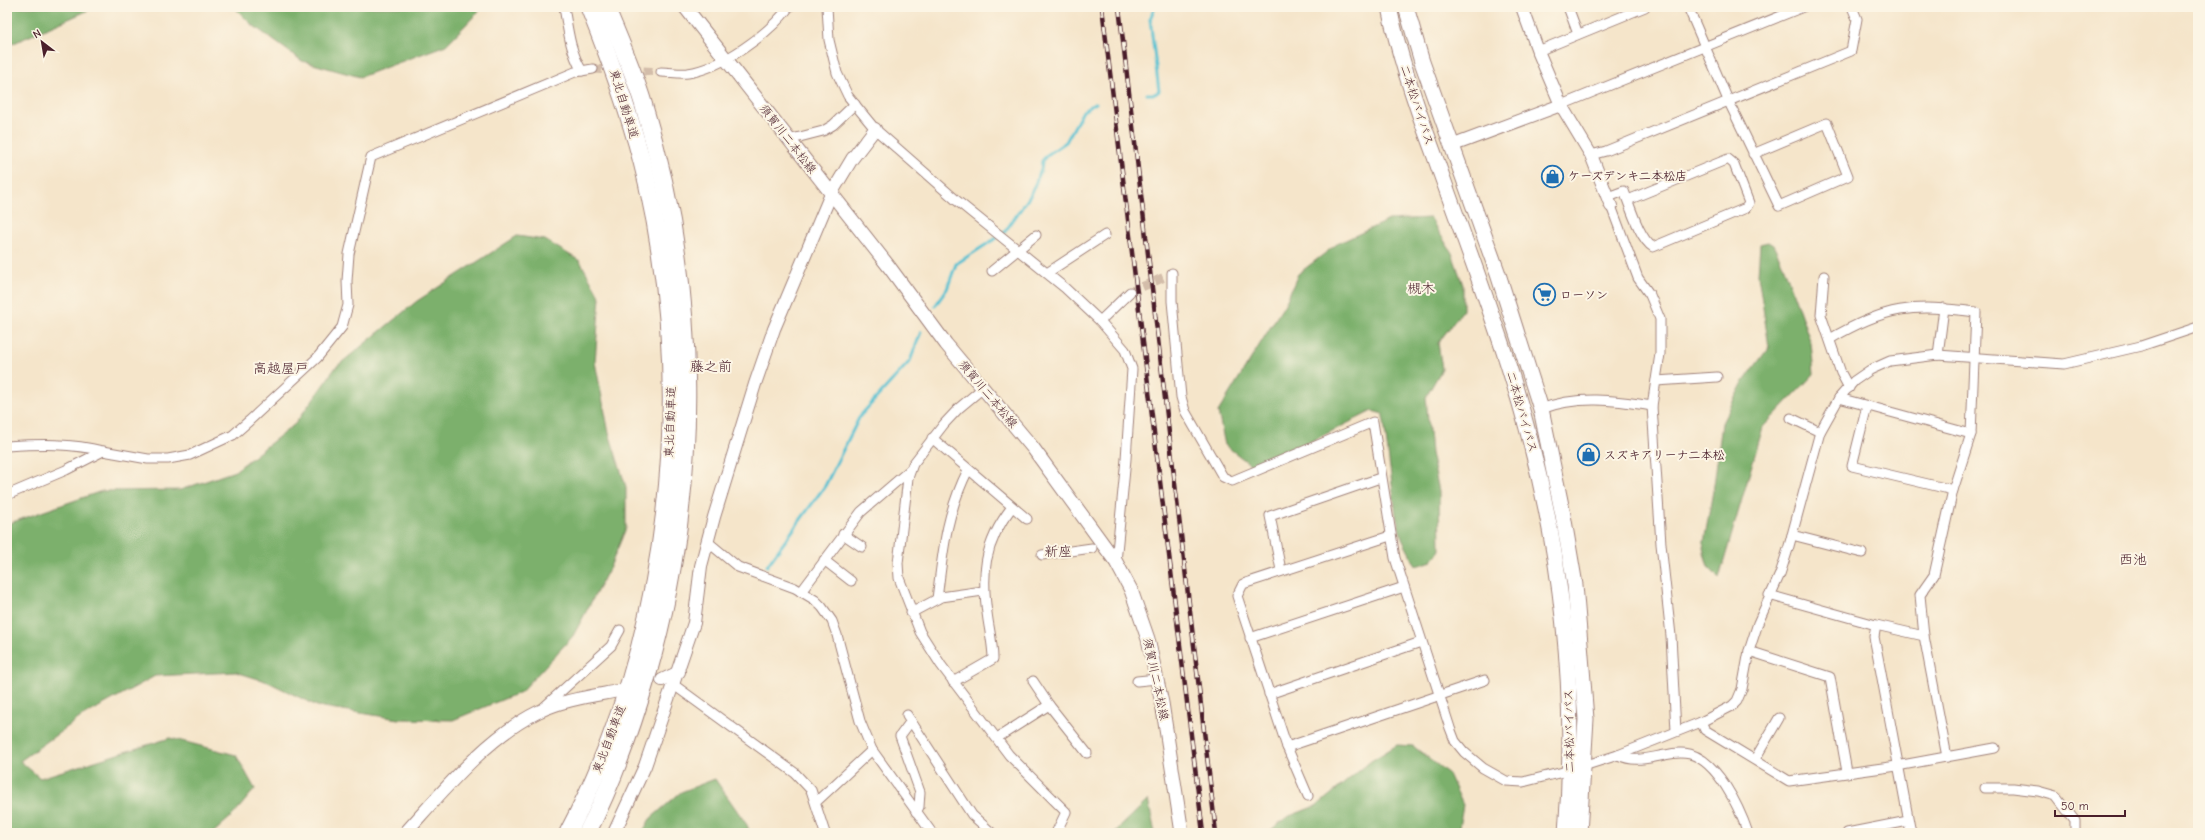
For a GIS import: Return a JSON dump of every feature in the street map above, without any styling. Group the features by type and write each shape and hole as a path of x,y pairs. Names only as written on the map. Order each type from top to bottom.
{"highway":[{"name":"東北自動車道","path":"568,833 604,754 623,700 639,647 662,536 671,420 671,349 666,297 648,189 627,109 610,59 589,7"},
{"name":"東北自動車道","path":"587,833 618,763 637,711 667,601 678,538 684,478 687,420 686,349 682,293 675,243 662,177 643,103 606,7"},
{"name":"二本松バイパス","path":"1389,7 1414,99 1512,375 1535,454 1549,516 1563,615 1569,700 1578,768 1579,826"},
{"name":"二本松バイパス","path":"1406,7 1411,28 1451,146 1498,274 1541,409 1563,515 1575,585 1586,719 1566,833"}],"main road":[{"name":"須賀川二本松線","path":"685,7 946,344 1033,448 1116,562 1131,590 1148,639 1157,679 1182,833"}],"street":[{"path":"564,7 570,44 574,58 582,71"},
{"path":"661,72 688,73 704,69 725,58 772,26 789,7"},
{"path":"827,7 829,40 834,64 841,82 855,104 875,129 956,200 1047,273 1100,321 1125,350 1132,369 1116,562"},
{"path":"1522,7 1538,51 1561,104 1591,155 1638,278 1650,295 1660,319 1660,354 1652,406 1661,544 1671,636 1676,731"},
{"path":"1568,7 1578,34"},
{"path":"1538,51 1645,7"},
{"path":"1688,7 1728,100 1753,154 1778,206 1848,176 1827,123 1753,154"},
{"path":"1451,146 1561,104 1803,7"},
{"path":"1591,155 1851,51 1857,19 1852,7"},
{"path":"7,446 39,444 82,446 148,459 168,459 190,455 233,435 317,358 342,327 348,305 346,281 349,254 371,157 582,71 593,69"},
{"path":"788,140 823,131 833,125 855,104"},
{"path":"614,833 646,766 674,685 694,623 701,566 755,384 785,303 831,194 852,159 875,129"},
{"path":"1610,202 1624,191 1646,243 1653,247 1746,208 1749,202 1734,164 1728,159 1628,200"},
{"path":"992,271 1036,235"},
{"path":"1047,273 1105,235"},
{"path":"1172,273 1172,301 1181,397 1186,411 1223,477 1232,481 1373,422 1380,478 1390,536 1421,642 1455,741 1464,752 1483,768 1506,781 1522,782 1578,768 1618,755 1701,722 1732,706 1737,701 1749,651 1769,595 1780,574 1820,432 1839,398 1870,370 1890,361 1938,355 2064,364 2127,350 2198,327"},
{"path":"1824,276 1821,315 1841,373 1849,388"},
{"path":"1100,321 1130,292"},
{"path":"1830,339 1879,314 1906,308 1944,308 1976,312 1971,434 1954,490 1934,575 1920,595 1924,636 1946,757"},
{"path":"1938,355 1944,308"},
{"path":"1656,381 1717,377"},
{"path":"801,592 861,512 910,470 932,438 959,408 983,388"},
{"path":"1839,398 1971,434"},
{"path":"1541,409 1554,404 1574,401 1612,400 1652,406"},
{"path":"1867,406 1852,466 1954,490"},
{"path":"1791,418 1820,432"},
{"path":"932,438 1027,519"},
{"path":"7,495 66,470 103,451"},
{"path":"910,470 898,563 899,578 911,613 920,632 953,682 1026,772 1066,812 1056,833"},
{"path":"937,599 947,528 952,505 968,470"},
{"path":"1281,570 1270,516 1380,478"},
{"path":"953,682 993,659 984,591 984,570 991,540 1012,507"},
{"path":"843,534 862,547"},
{"path":"1792,535 1862,553"},
{"path":"1308,796 1287,747 1237,596 1243,584 1281,570 1390,536"},
{"path":"708,542 738,567 801,592 815,600 832,621 860,721 872,750 932,833"},
{"path":"1042,555 1092,548"},
{"path":"824,560 851,581"},
{"path":"1250,638 1404,587"},
{"path":"911,613 937,599 984,591"},
{"path":"1769,595 1876,625 1924,636"},
{"path":"1876,625 1874,637 1897,766 1911,833"},
{"path":"405,833 449,785 491,745 507,731 538,712 611,646 620,630"},
{"path":"1269,694 1421,642"},
{"path":"1749,651 1830,677 1847,772"},
{"path":"662,680 678,672"},
{"path":"1137,680 1157,679"},
{"path":"1287,747 1485,680"},
{"path":"1033,681 1049,705 1087,753"},
{"path":"674,685 795,773 811,790 825,833"},
{"path":"538,712 586,697 618,691"},
{"path":"997,738 1049,705"},
{"path":"916,812 919,807 920,792 900,736 909,718 972,815 992,833"},
{"path":"1755,759 1779,718"},
{"path":"1701,722 1705,730 1790,781 1897,766 1995,748"},
{"path":"816,802 872,750"},
{"path":"1618,755 1634,760 1678,753 1689,754 1701,759 1722,780 1736,803 1748,833"},
{"path":"1986,788 2014,788 2038,791 2056,796 2075,821 2074,833"},
{"path":"1847,833 1908,821"},
{"path":"1579,826 1587,833"}],"green space":[{"path":"7,7 96,7 7,46"},
{"path":"234,7 483,7 446,45 360,77 302,61 251,24"},
{"path":"1430,218 1452,253 1463,285 1463,310 1438,343 1442,369 1426,397 1431,453 1439,491 1440,550 1432,561 1416,566 1402,539 1396,515 1383,414 1372,411 1306,444 1251,465 1225,445 1218,412 1286,302 1298,274 1337,244 1389,220"},
{"path":"517,236 545,240 580,261 600,297 595,362 609,433 626,487 626,528 610,567 573,636 521,692 453,720 398,719 317,706 268,682 236,672 155,676 81,717 20,761 40,778 170,738 236,755 255,789 233,815 213,833 7,833 7,524 102,491 180,490 235,471 295,424 336,367 417,301"},
{"path":"1768,242 1773,245 1783,265 1811,343 1814,374 1763,427 1719,578 1708,567 1703,548 1714,485 1722,423 1742,384 1769,347 1758,275 1760,244"},
{"path":"1397,745 1413,746 1449,774 1463,805 1458,833 1267,833 1287,817 1318,805 1371,761"},
{"path":"715,779 747,825 750,833 642,833 650,819 681,792"},
{"path":"1148,800 1155,833 1114,833"}],"waterway":[{"path":"1147,94 1155,94 1159,91 1150,19 1155,7"},
{"path":"935,306 947,289 956,264 1004,233 1030,196 1041,170 1042,161 1047,155 1066,142 1083,111 1096,103"},
{"path":"767,566 825,486 860,416 910,361 921,332"}],"tunnel":[{"path":"593,69 615,70"},
{"path":"630,70 661,72"},
{"path":"1130,292 1167,276"}],"railway":[{"path":"1102,7 1203,833"},
{"path":"1119,7 1216,833"}],"place":[{"name":"ケーズデンキ二本松店","path":"1553,176"},
{"name":"ローソン","path":"1544,295"},
{"name":"スズキアリーナ二本松","path":"1588,455"}],"district":[{"name":"槻木","path":"1421,288"},
{"name":"藤之前","path":"711,366"},
{"name":"高越屋戸","path":"281,368"},
{"name":"新座","path":"1058,551"},
{"name":"西池","path":"2133,559"}]}
